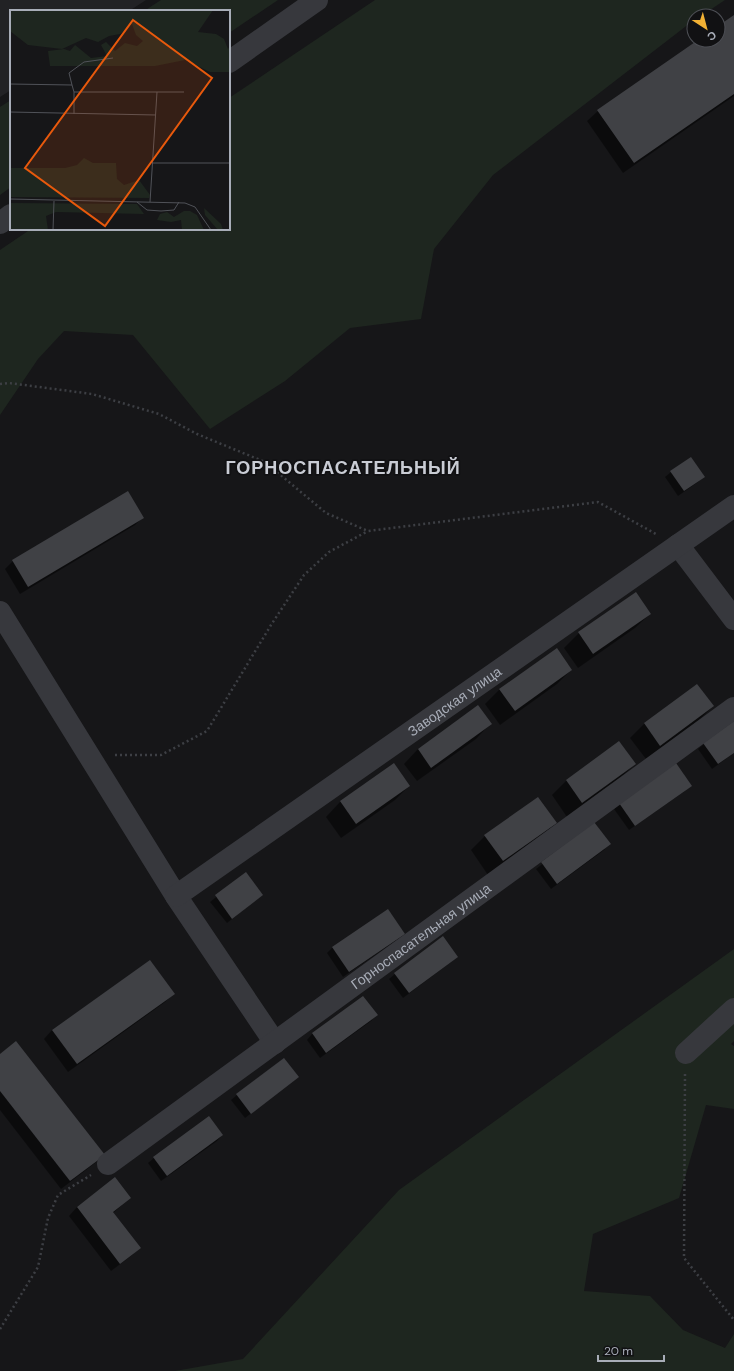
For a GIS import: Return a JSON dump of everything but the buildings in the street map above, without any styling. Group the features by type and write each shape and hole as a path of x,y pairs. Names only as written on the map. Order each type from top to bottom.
{"street":[{"path":"230,61 318,0"},
{"path":"0,223 10,216"},
{"name":"Заводская улица","path":"176,896 734,506"},
{"path":"678,545 734,619"},
{"path":"0,612 176,896 275,1043"},
{"name":"Горноспасательная улица","path":"108,1164 734,708"},
{"path":"686,1053 734,1009"}],"path":[{"path":"0,384 8,382 92,394 160,414 197,434 265,462 326,513 368,531"},
{"path":"89,756 161,754 207,731 271,625 304,575 328,552 368,531 598,502 678,545"},
{"path":"686,1053 684,1258 734,1320"},
{"path":"0,1328 38,1267 48,1218 58,1195 108,1164"}],"shaded area":[{"path":"0,0 146,0 131,10 10,10 10,91 0,97"},
{"path":"161,0 278,0 230,32 230,10 146,10"},
{"path":"375,0 725,0 713,8 686,8 686,26 493,175 434,249 421,319 350,328 285,381 210,429 133,335 64,331 38,359 0,415 0,250 30,230 230,230 230,97"},
{"path":"10,101 10,188 0,195 0,107"},
{"path":"734,949 734,1041 731,1044 734,1046 734,1109 706,1105 679,1198 593,1234 584,1291 650,1296 683,1330 725,1348 734,1334 734,1371 175,1371 243,1359 399,1190"}],"district":[{"name":"ГОРНОСПАСАТЕЛЬНЫЙ","path":"343,468"}]}
